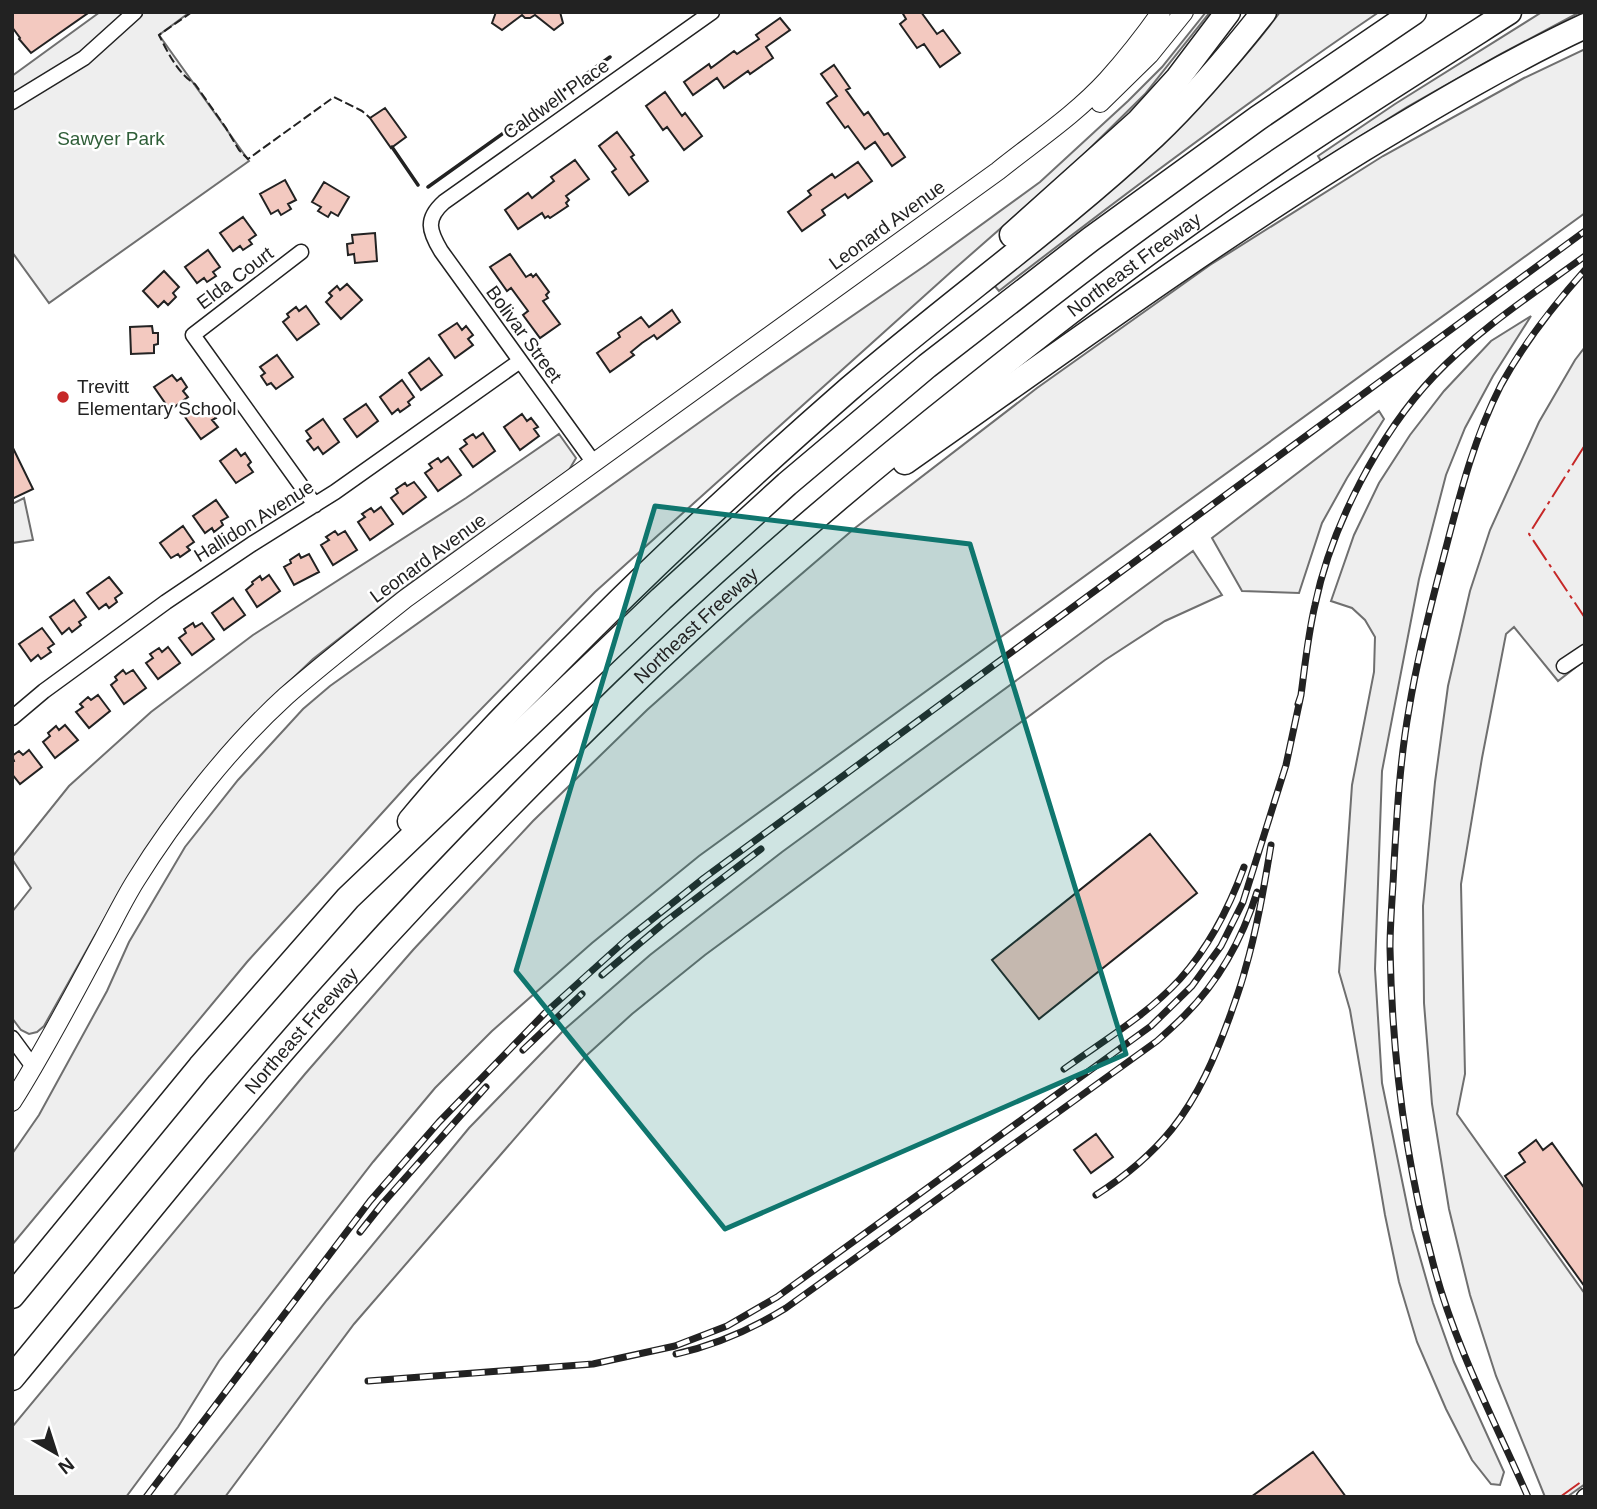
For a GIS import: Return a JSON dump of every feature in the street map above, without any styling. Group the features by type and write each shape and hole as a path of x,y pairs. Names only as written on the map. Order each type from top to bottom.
{"highway":[{"path":"849,389 922,313 1138,122 1178,78 1228,12"},
{"path":"12,1296 200,1067 348,898 442,782 539,680 668,553 849,389 1089,193 1156,134 1219,68 1264,12"},
{"path":"348,898 661,598 787,484 927,366 1091,239 1258,118 1414,12"},
{"name":"Northeast Freeway","path":"12,1378 248,1091 418,901 628,688 772,555 904,443 1042,333 1182,228 1327,129 1509,12"},
{"path":"772,555 1202,253 1282,200 1478,80 1585,26"}],"street":[{"path":"12,102 84,58 135,12"},
{"name":"Caldwell Place","path":"431,224 433,213 444,202 712,12"},
{"name":"Leonard Avenue","path":"12,1102 34,1068 135,882 160,843 250,733 286,697 405,599 998,171 1106,82 1161,12"},
{"name":"Leonard Avenue","path":"998,171 1059,134 1100,103 1150,54 1184,12"},
{"name":"Bolivar Street","path":"431,224 441,251 594,463"},
{"name":"Elda Court","path":"300,252 193,335 315,505"},
{"name":"Hallidon Avenue","path":"12,718 53,684 175,595 315,505 520,361"},
{"path":"1564,666 1585,652"},
{"path":"12,1038 34,1068"}],"highlighted area":[{"path":"655,506 970,544 1126,1054 725,1229 516,971"}],"green space":[{"name":"Sawyer Park","path":"100,12 190,12 159,35 249,161 49,303 12,252 12,76"},
{"path":"1206,12 1210,12 1145,94 1073,165 595,592 412,780 247,962 12,1245 12,1154 39,1115 107,991 129,942 185,847 238,780 303,709 330,686 1040,182 1162,67"},
{"path":"1280,12 1379,12 1187,148 999,291 994,285 1145,157 1181,123 1249,51"},
{"path":"1542,12 1580,12 1407,107 1321,161 1318,156 1395,104"},
{"path":"1585,49 1585,213 699,856 592,943 492,1031 435,1088 373,1162 219,1361 178,1427 126,1497 12,1497 12,1427 305,1074 413,950 533,821 647,710 855,528 1037,388 1210,265 1383,156 1524,78"},
{"path":"1531,316 1493,376 1465,428 1446,475 1419,579 1382,771 1375,969 1382,1083 1412,1229 1433,1303 1454,1362 1504,1472 1500,1485 1491,1484 1472,1460 1417,1342 1399,1282 1385,1215 1350,1010 1339,972 1352,785 1374,672 1375,637 1365,620 1352,608 1331,601 1354,535 1379,483 1410,435 1444,391 1491,341"},
{"path":"1585,347 1585,660 1558,681 1514,627 1506,634 1461,884 1465,1074 1457,1114 1585,1294 1585,1484 1567,1497 1545,1497 1496,1376 1470,1295 1449,1209 1432,1104 1424,1003 1423,906 1448,686 1470,591 1490,530 1539,422"},
{"path":"1379,411 1384,419 1322,523 1299,593 1242,591 1212,538"},
{"path":"559,434 576,458 569,470 409,584 313,659 268,702 117,896 44,1026 29,1034 21,1030 12,1018 12,912 31,888 12,857 69,786 151,712 253,635 466,498"},
{"path":"24,498 33,540 12,543 12,504"},
{"path":"1193,551 1222,595 1165,621 1105,660 705,955 632,1014 587,1055 354,1324 225,1497 173,1497 327,1300 469,1128 565,1029 650,955 782,852"}],"building":[{"path":"12,12 88,13 31,53 12,27"},
{"path":"496,12 560,12 563,23 554,30 535,15 525,18 522,15 502,30 492,23"},
{"path":"902,12 921,12 937,34 943,30 960,53 940,67 924,44 917,48 900,24 906,19"},
{"path":"780,18 790,30 766,47 773,58 724,88 717,78 693,95 684,82 709,64 711,68 734,51 737,54 759,39 756,35"},
{"path":"834,65 850,88 846,90 864,115 868,112 884,135 888,133 905,157 892,166 875,142 865,149 827,103 837,96 821,74"},
{"path":"665,92 682,116 685,113 702,136 684,150 667,127 663,130 646,106"},
{"path":"385,108 406,137 391,148 370,118"},
{"path":"617,132 648,181 629,195 612,172 616,169 599,146"},
{"path":"575,160 589,179 566,196 569,200 566,203 568,206 550,218 545,218 542,213 518,229 505,210 528,193 532,198 554,181 551,177"},
{"path":"858,162 872,181 848,198 845,194 822,210 825,215 802,231 788,212 811,195 808,191 832,174 835,178"},
{"path":"285,180 296,200 288,204 291,209 281,215 278,210 271,214 260,194"},
{"path":"324,182 349,197 338,216 331,212 328,217 318,211 321,207 312,202"},
{"path":"243,217 256,235 249,240 252,244 243,250 240,246 233,251 220,233"},
{"path":"375,233 377,261 355,263 354,254 348,255 347,244 353,243 352,235"},
{"path":"208,250 220,267 213,272 216,276 207,282 204,278 197,283 185,267"},
{"path":"510,254 526,277 536,274 549,292 546,295 548,298 543,301 560,324 540,338 523,315 528,311 511,288 507,291 490,267"},
{"path":"164,271 179,287 173,293 176,297 168,305 164,301 158,307 143,291"},
{"path":"347,284 362,300 341,319 326,302 332,296 329,293 337,286 340,290"},
{"path":"306,306 319,324 297,340 283,322 289,317 287,314 296,307 299,311"},
{"path":"672,310 680,322 657,339 654,335 642,343 631,352 634,355 610,372 597,353 620,337 618,333 641,317 649,327"},
{"path":"457,323 462,330 466,326 473,335 468,339 473,345 455,358 439,335"},
{"path":"152,326 153,333 158,333 158,344 154,345 154,353 131,354 130,327"},
{"path":"277,355 293,377 276,389 271,383 267,385 261,376 265,373 260,367"},
{"path":"429,358 442,375 421,390 409,373"},
{"path":"172,375 177,381 181,378 187,387 183,391 188,397 170,410 154,387"},
{"path":"402,380 414,397 408,402 410,405 392,414 380,397"},
{"path":"366,404 378,421 357,437 344,419"},
{"path":"201,405 206,411 210,409 216,418 212,420 218,427 201,439 185,417"},
{"path":"522,414 527,421 531,418 538,427 534,429 539,436 520,450 504,427"},
{"path":"323,419 339,442 323,454 318,447 314,450 307,441 311,438 306,431"},
{"path":"483,433 495,451 473,467 460,449 467,444 464,440 473,434 476,438"},
{"path":"12,446 33,489 12,499"},
{"path":"236,449 241,456 245,453 253,472 236,483 220,461"},
{"path":"448,457 461,475 438,491 425,473 432,468 429,464 438,458 441,462"},
{"path":"414,482 426,497 403,514 391,498 398,493 396,489 405,483 407,486"},
{"path":"216,500 228,517 221,521 223,525 214,532 212,528 205,533 193,516"},
{"path":"381,507 393,524 370,540 358,522 365,517 362,514 371,508 374,512"},
{"path":"183,526 194,542 187,547 190,550 180,557 178,554 171,558 160,543"},
{"path":"335,531 338,535 345,531 357,550 333,565 321,545 329,540 326,537"},
{"path":"299,554 301,558 309,554 319,572 294,585 284,567"},
{"path":"269,575 280,591 257,607 246,590 260,576 262,580"},
{"path":"109,577 122,593 115,598 117,602 109,608 106,604 99,609 87,593"},
{"path":"233,598 245,615 224,630 212,613"},
{"path":"74,600 86,617 72,632 69,628 62,634 50,617"},
{"path":"193,623 195,627 202,623 214,639 192,655 179,638 186,633 184,629"},
{"path":"42,628 54,644 48,648 51,652 41,659 38,655 31,661 19,644"},
{"path":"168,647 180,663 158,679 146,663 153,658 150,654 159,648 162,652"},
{"path":"123,670 126,674 133,670 146,688 124,704 111,685"},
{"path":"98,695 110,711 89,728 76,712 83,707 80,704 88,697 91,700"},
{"path":"65,725 78,740 55,758 43,742 56,726 59,730"},
{"path":"29,750 42,767 20,784 12,774 12,756 19,751 23,755"},
{"path":"1150,834 1197,893 1039,1019 992,960"},
{"path":"1096,1134 1113,1157 1091,1173 1074,1150"},
{"path":"1536,1140 1543,1150 1552,1143 1585,1189 1585,1287 1505,1176 1525,1162 1519,1153"},
{"path":"1313,1452 1346,1497 1251,1497"}],"railway":[{"path":"146,1497 370,1201 439,1122 545,1013 626,940 704,878 1585,231"},
{"path":"1298,704 1322,575 1345,514 1376,453 1414,399 1451,359 1507,313 1585,256"},
{"path":"1528,1497 1452,1323 1423,1224 1397,1067 1390,927 1399,786 1409,709 1428,618 1467,472 1482,428 1510,369 1540,325 1585,270"},
{"path":"368,1381 593,1364 675,1346 727,1326 777,1297 1151,1026 1192,986 1221,946 1243,902 1286,765 1301,695"},
{"path":"1096,1195 1137,1165 1164,1139 1182,1116 1206,1075 1243,976 1257,924 1271,845"},
{"path":"602,975 665,922 761,849"},
{"path":"1064,1069 1139,1016 1180,979 1217,926 1244,867"},
{"path":"676,1354 733,1336 786,1308 1157,1041 1209,988 1229,958 1257,892"},
{"path":"523,1050 582,994"},
{"path":"360,1232 486,1087"}],"fence":[{"path":"192,12 159,35 178,68 195,84 239,150 248,159 334,97 370,118"}],"wall":[{"path":"428,187 610,57"},
{"path":"392,147 418,185"}],"power":[{"path":"1585,445 1529,534 1585,618"},
{"path":"1560,1497 1585,1479"}],"place":[{"name":"Trevitt Elementary School","path":"63,397"}]}
